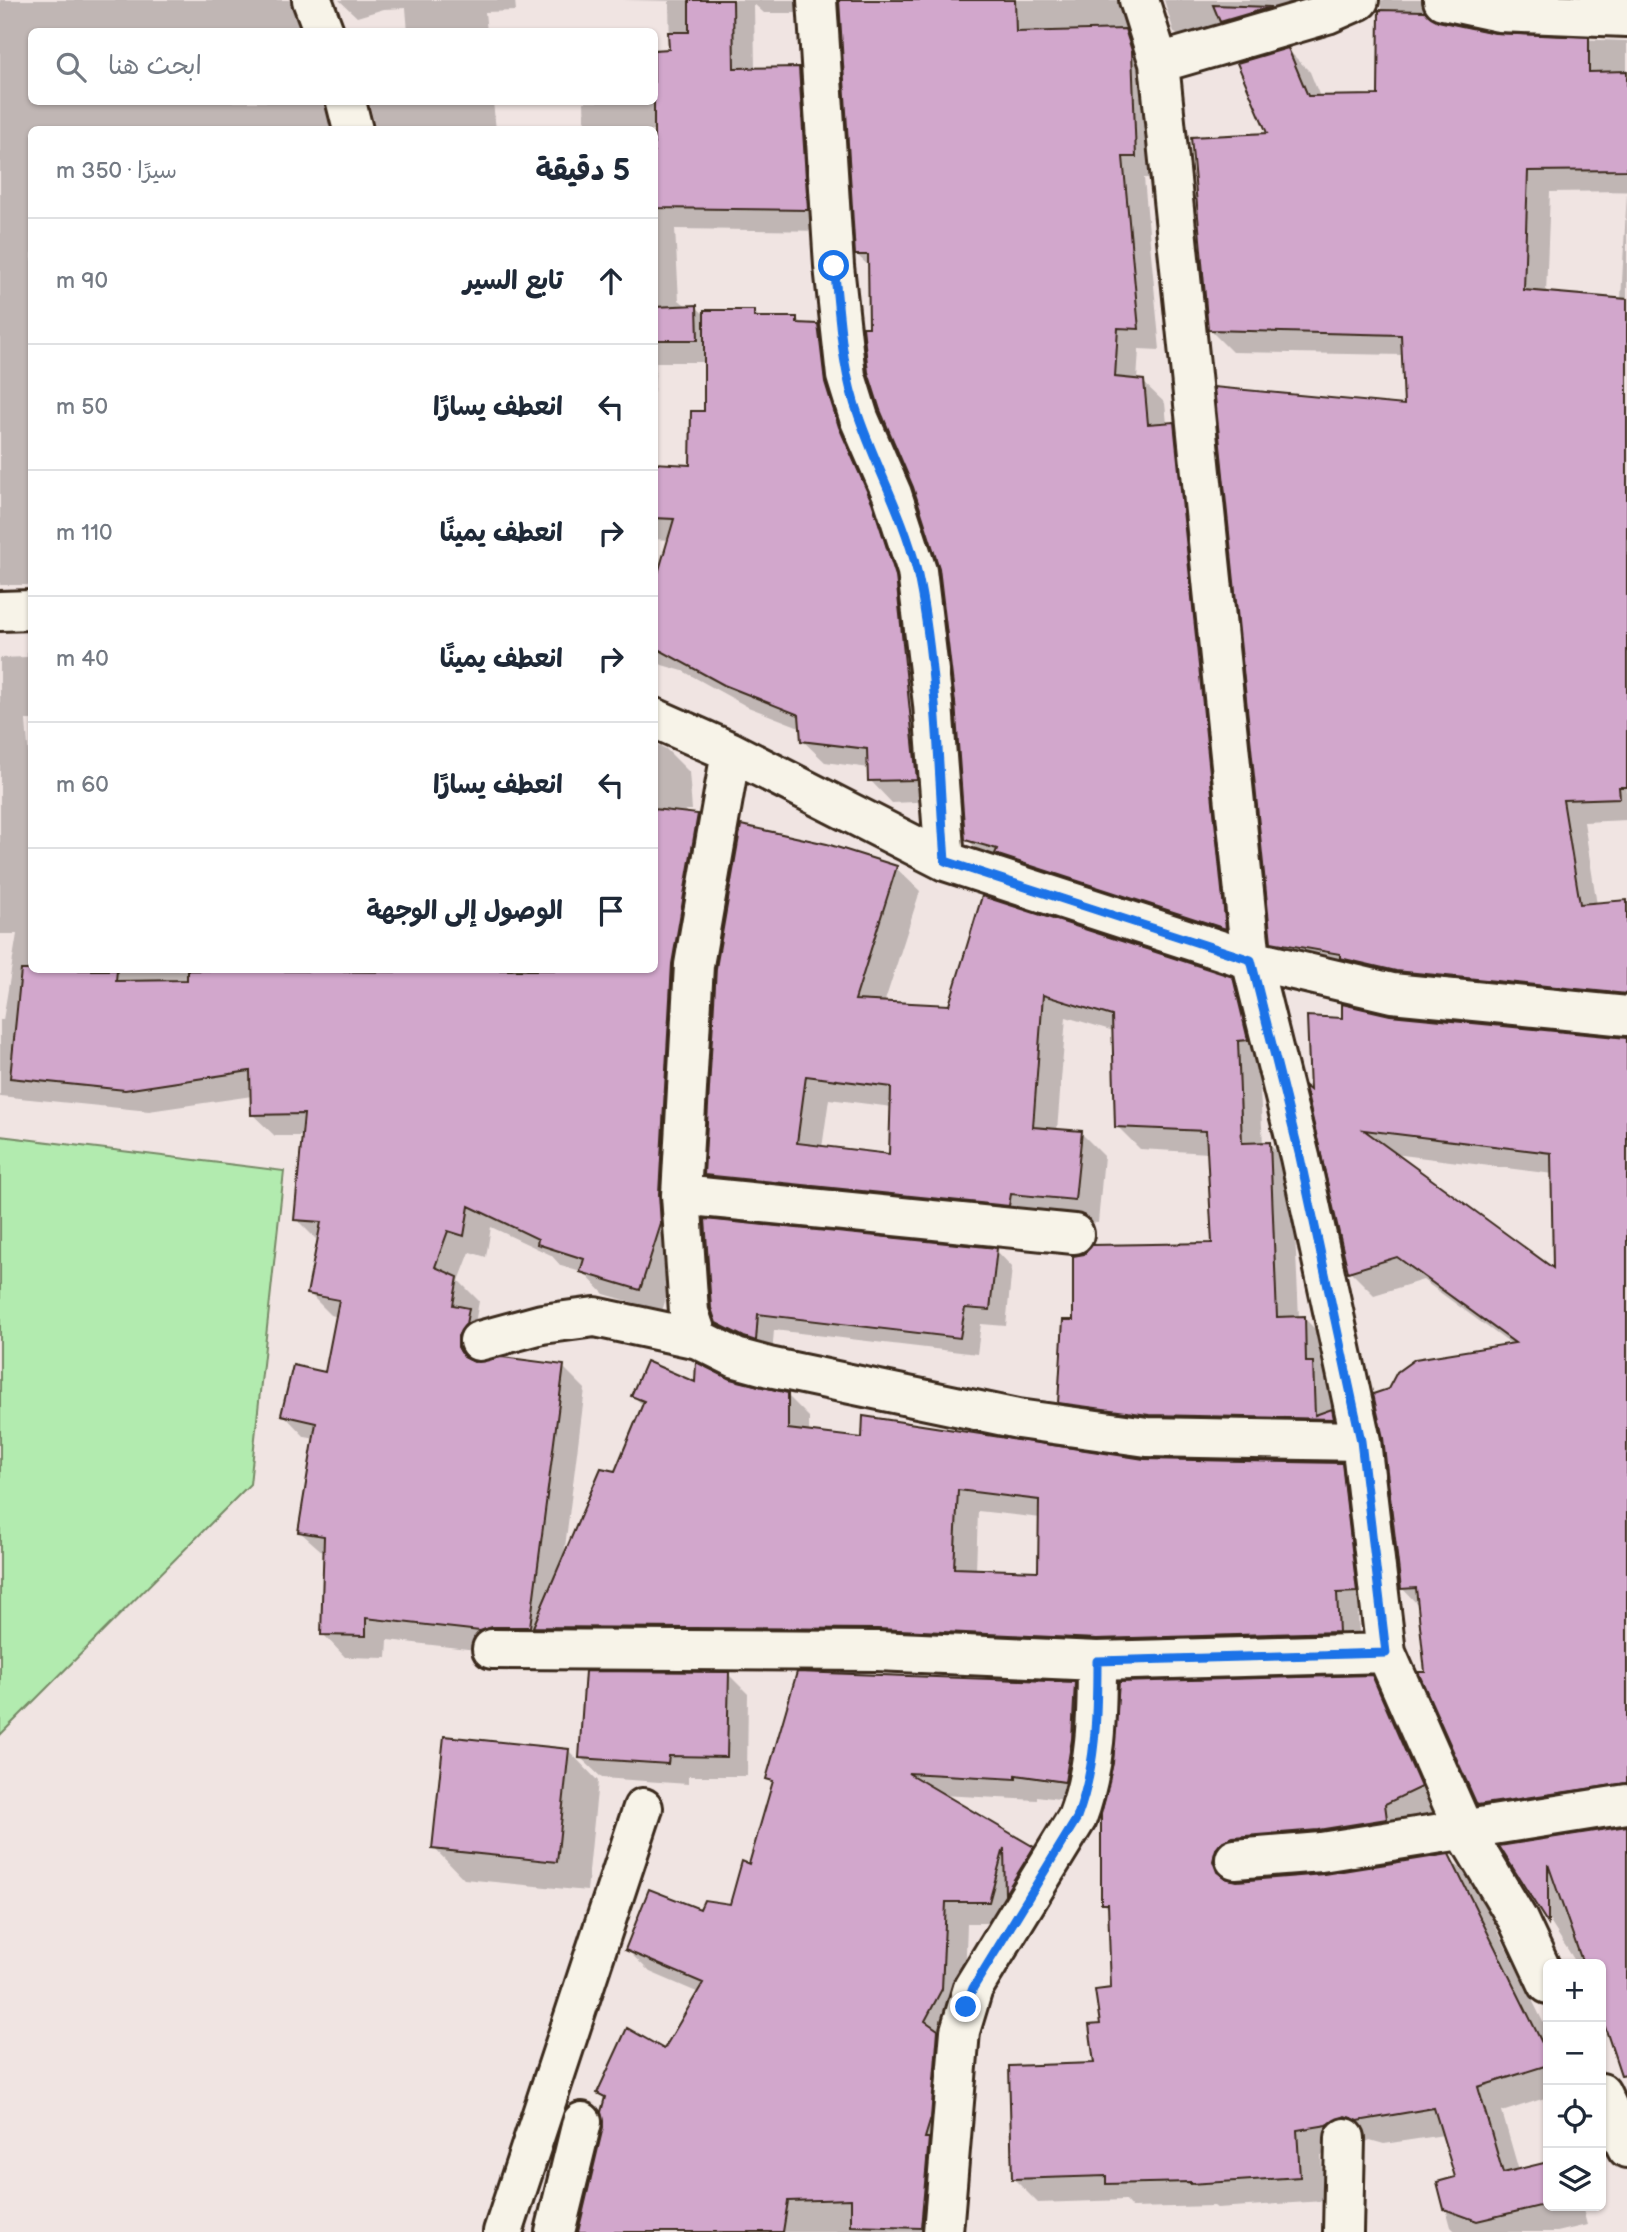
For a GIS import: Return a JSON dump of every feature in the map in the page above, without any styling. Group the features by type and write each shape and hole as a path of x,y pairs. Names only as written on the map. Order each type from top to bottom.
{"street":[{"path":"312,0 322,28"},
{"path":"817,0 834,266 846,376 859,418 892,494 917,571 933,704 945,861"},
{"path":"1139,0 1159,63 1251,960 1300,1157 1361,1441 1386,1653 1464,1830 1518,1920 1543,1973"},
{"path":"1159,63 1327,15 1359,0"},
{"path":"1443,0 1499,12 1627,17"},
{"path":"347,105 352,126"},
{"path":"0,611 28,610"},
{"path":"658,720 731,752 945,861 1251,960 1392,993 1627,1016"},
{"path":"698,1339 689,1312 681,1195 694,965 731,752"},
{"path":"681,1195 1074,1234"},
{"path":"479,1341 542,1324 595,1317 698,1339 736,1358 769,1367 1018,1419 1147,1437 1361,1441"},
{"path":"492,1648 877,1651 1097,1661 1386,1653"},
{"path":"943,2232 957,2055 966,2007 973,1988 1077,1818 1085,1796 1095,1741 1097,1661"},
{"path":"1235,1859 1321,1852 1627,1804"},
{"path":"503,2232 643,1808"},
{"path":"1606,2104 1627,2148"},
{"path":"555,2232 582,2122"},
{"path":"1343,2232 1345,2138"}],"green space":[{"path":"0,1136 284,1171 250,1484 0,1735"}],"building":[{"path":"689,0 733,0 734,68 799,67 808,210 658,208 658,126 654,126 654,105 658,105 658,50 669,49 668,32 689,32"},
{"path":"839,0 1015,0 1016,32 1125,29 1132,51 1136,157 1123,157 1139,329 1118,328 1115,377 1144,380 1148,424 1174,422 1226,929 995,854 997,849 965,840 955,702 939,568 913,487 880,410 868,372 863,327 869,327 868,255 855,255"},
{"path":"1213,5 1271,7 1220,22"},
{"path":"1379,10 1425,11 1438,21 1495,33 1589,37 1589,72 1627,71 1627,170 1528,171 1524,290 1627,299 1627,787 1619,787 1620,798 1563,800 1580,904 1627,900 1627,994 1396,971 1340,958 1340,954 1271,942 1214,387 1404,405 1401,335 1208,330 1191,137 1267,133 1237,63 1288,48 1308,96 1378,95"},
{"path":"697,305 698,340 658,340 658,307"},
{"path":"704,310 754,310 754,317 797,317 797,323 818,324 825,382 839,427 872,502 896,576 917,780 868,781 867,749 801,741 799,715 724,685 658,649 658,573 674,519 658,518 658,463 690,465 691,411 704,411"},
{"path":"658,809 698,814 672,964 659,1194 661,1224 640,1290 580,1272 584,1259 537,1244 538,1239 469,1206 464,1236 448,1231 435,1267 458,1277 453,1305 469,1308 466,1324 458,1336 458,1347 464,1357 474,1362 502,1357 564,1365 530,1627 492,1627 480,1631 366,1618 366,1636 321,1635 324,1536 298,1532 316,1423 281,1415 293,1365 325,1372 339,1300 307,1294 321,1222 294,1220 304,1114 251,1115 250,1071 125,1090 10,1078 21,970 28,970 28,973 117,973 116,981 187,980 187,973 658,973"},
{"path":"741,825 827,844 897,866 855,1000 949,1005 982,896 1233,977 1248,1040 1238,1041 1242,1143 1270,1142 1277,1317 1305,1316 1306,1362 1313,1362 1315,1415 1332,1409 1334,1419 1149,1415 1058,1403 1063,1320 1073,1320 1073,1256 1084,1254 1092,1245 1212,1243 1206,1131 1115,1127 1112,1016 1043,995 1033,1127 1082,1131 1075,1200 1011,1194 1009,1206 704,1175 716,968","holes":["806,1076 891,1087 889,1154 797,1143"]},
{"path":"1342,1004 1390,1015 1627,1038 1627,1783 1477,1805 1418,1672 1425,1672 1416,1588 1401,1589 1383,1438 1373,1394 1388,1389 1397,1372 1415,1359 1515,1343 1397,1257 1348,1272 1305,1086 1310,1090 1307,1016 1342,1018","holes":["1364,1130 1551,1153 1553,1268"]},
{"path":"705,1219 997,1248 990,1310 965,1308 960,1338 758,1314 756,1341 716,1323 711,1308"},
{"path":"646,1361 695,1382 696,1362 730,1379 788,1393 788,1429 862,1438 863,1416 1144,1459 1342,1463 1357,1592 1337,1593 1339,1632 1097,1639 877,1629 533,1627 601,1468 615,1471 644,1401 631,1396","holes":["958,1490 1039,1500 1038,1571 954,1568"]},
{"path":"585,1671 729,1672 727,1757 669,1756 668,1764 579,1758"},
{"path":"797,1672 1075,1682 1072,1739 1065,1782 1016,1775 1016,1779 908,1773 1034,1847 1005,1894 1004,1848 989,1902 946,1902 942,1989 925,2021 938,2030 931,2118 925,2138 929,2138 921,2228 851,2226 851,2199 788,2201 783,2232 578,2232 603,2127 601,2112 605,2097 597,2093 627,2028 664,2049 703,1983 625,1950 649,1889 700,1909 704,1900 730,1904 742,1861 749,1864 773,1781 766,1779"},
{"path":"1372,1675 1421,1787 1385,1804 1387,1819 1318,1830 1233,1837 1223,1841 1216,1849 1213,1861 1217,1872 1225,1878 1237,1881 1324,1874 1449,1854 1543,2045 1543,2067 1478,2087 1503,2173 1543,2163 1543,2205 1477,2221 1444,2209 1437,2182 1455,2177 1434,2108 1358,2121 1345,2116 1327,2125 1297,2130 1300,2177 1190,2184 1106,2184 1106,2176 1012,2179 1009,2066 1094,2063 1089,2025 1100,2024 1095,1990 1111,1988 1108,1904 1101,1904 1101,1814 1113,1763 1119,1682"},
{"path":"444,1736 569,1749 557,1862 432,1849"},
{"path":"1627,1826 1627,2074 1621,2075 1606,2030 1606,1959 1581,1959 1548,1864 1548,1924 1499,1846"}],"route":[{"path":"834,266 846,376 859,418 906,532 917,571 933,704 945,861 1251,960 1300,1157 1361,1441 1386,1653 1097,1661 1095,1741 1085,1796 1077,1818 973,1988 966,2007"}]}
